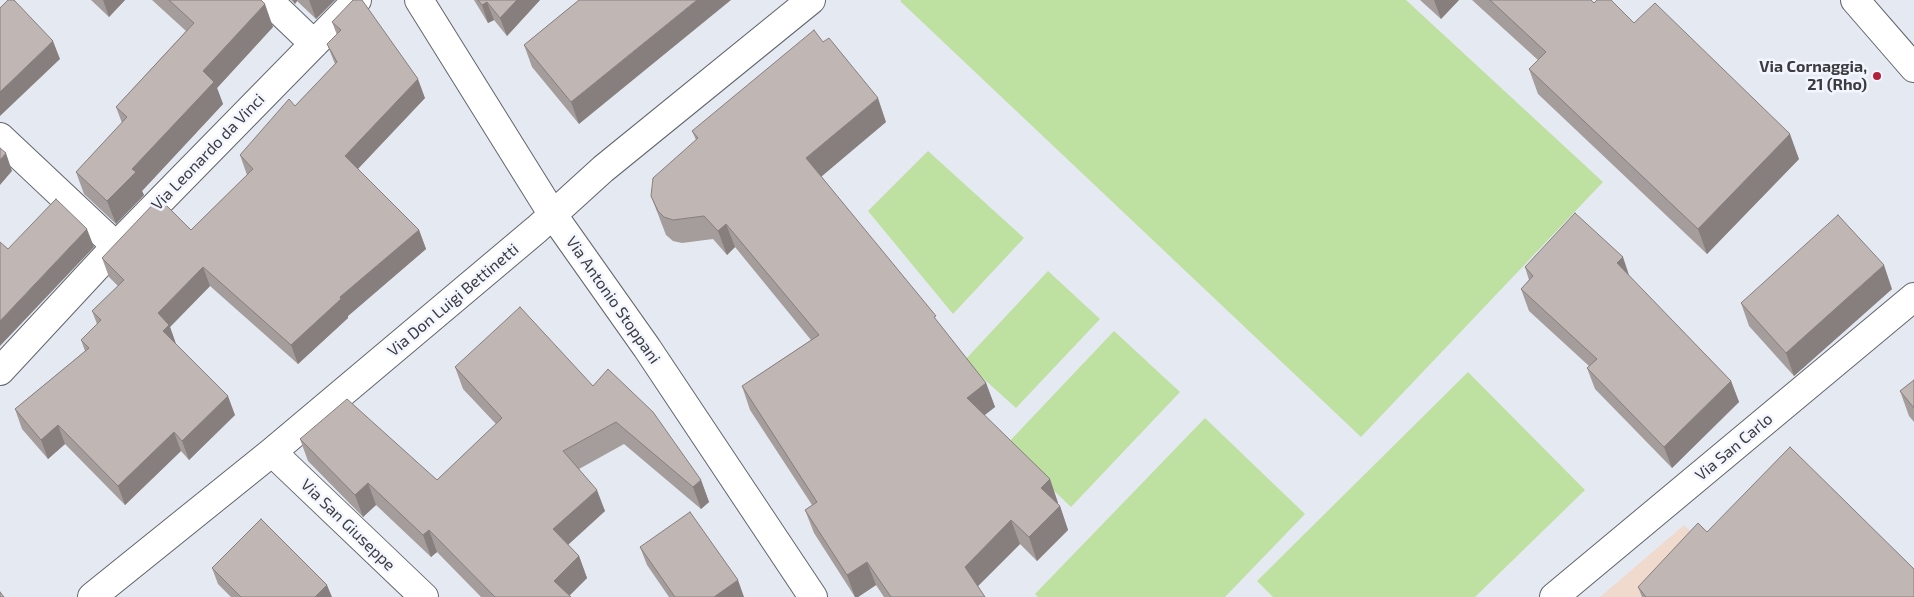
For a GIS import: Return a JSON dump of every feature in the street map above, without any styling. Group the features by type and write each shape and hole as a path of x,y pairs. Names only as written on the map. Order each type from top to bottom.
{"street":[{"path":"268,0 314,44"},
{"name":"Via Leonardo da Vinci","path":"0,372 116,246 357,0"},
{"name":"Via Antonio Stoppani","path":"419,0 553,215 647,348 812,597"},
{"name":"Via Don Luigi Bettinetti","path":"92,597 272,452 553,215 603,169 811,0"},
{"path":"1855,0 1914,68"},
{"path":"0,137 116,246"},
{"name":"Via San Carlo","path":"1554,597 1914,297"},
{"name":"Via San Giuseppe","path":"272,452 424,597"}],"shaded area":[{"path":"1684,525 1757,597 1600,597"}],"green space":[{"path":"1406,0 1603,182 1361,437 900,1"},
{"path":"928,151 1024,238 953,314 868,211"},
{"path":"1048,271 1100,319 1016,408 964,361"},
{"path":"1114,331 1180,392 1071,507 1006,445"},
{"path":"1468,372 1585,490 1475,597 1273,597 1257,581"},
{"path":"1205,418 1305,514 1225,597 1038,597 1035,594"}],"building":[{"path":"8,0 14,0 53,41 0,92 0,8"},
{"path":"169,0 261,0 265,4 203,71 214,82 132,169 136,172 107,201 76,172 127,117 116,107 194,23"},
{"path":"353,0 362,0 418,79 345,156 419,230 340,297 341,299 291,345 203,267 158,313 169,325 163,331 228,396 182,441 174,432 118,486 58,425 41,440 15,409 89,348 81,340 101,320 92,311 124,280 102,258 159,198 191,230 253,169 240,155 289,99 295,106 337,62 327,44 341,30 332,22"},
{"path":"478,0 517,0 500,18 487,2 482,5"},
{"path":"579,0 697,0 571,102 524,45"},
{"path":"1490,0 1591,0 1594,3 1597,0 1611,0 1634,23 1655,3 1790,134 1698,229 1529,69 1546,52"},
{"path":"814,30 823,42 829,38 878,98 806,158 936,316 934,317 986,383 967,398 1050,479 1041,488 1060,506 1029,537 1011,520 965,567 985,597 891,597 867,562 847,575 805,510 817,502 742,386 819,335 726,224 718,231 704,216 673,220 664,217 658,211 651,196 653,178 698,138 692,131"},
{"path":"0,148 6,153 0,160"},
{"path":"56,199 87,229 0,321 0,242 8,249"},
{"path":"1575,213 1623,257 1617,263 1731,381 1664,447 1587,368 1597,359 1521,289 1533,276 1525,267"},
{"path":"1838,215 1884,265 1786,353 1741,303"},
{"path":"520,307 593,386 608,369 653,412 701,480 693,487 616,422 563,451 597,490 553,529 579,556 554,581 571,597 495,597 429,530 423,535 368,483 355,495 300,439 347,399 437,480 502,418 455,367"},
{"path":"1914,380 1914,408 1900,391"},
{"path":"1790,447 1914,569 1914,597 1646,597 1638,587 1698,523 1707,532"},
{"path":"690,512 738,580 714,597 675,597 640,547"},
{"path":"261,519 327,585 315,597 241,597 212,568"}],"place":[{"name":"Via Cornaggia, 21 (Rho)","path":"1877,76"}]}
